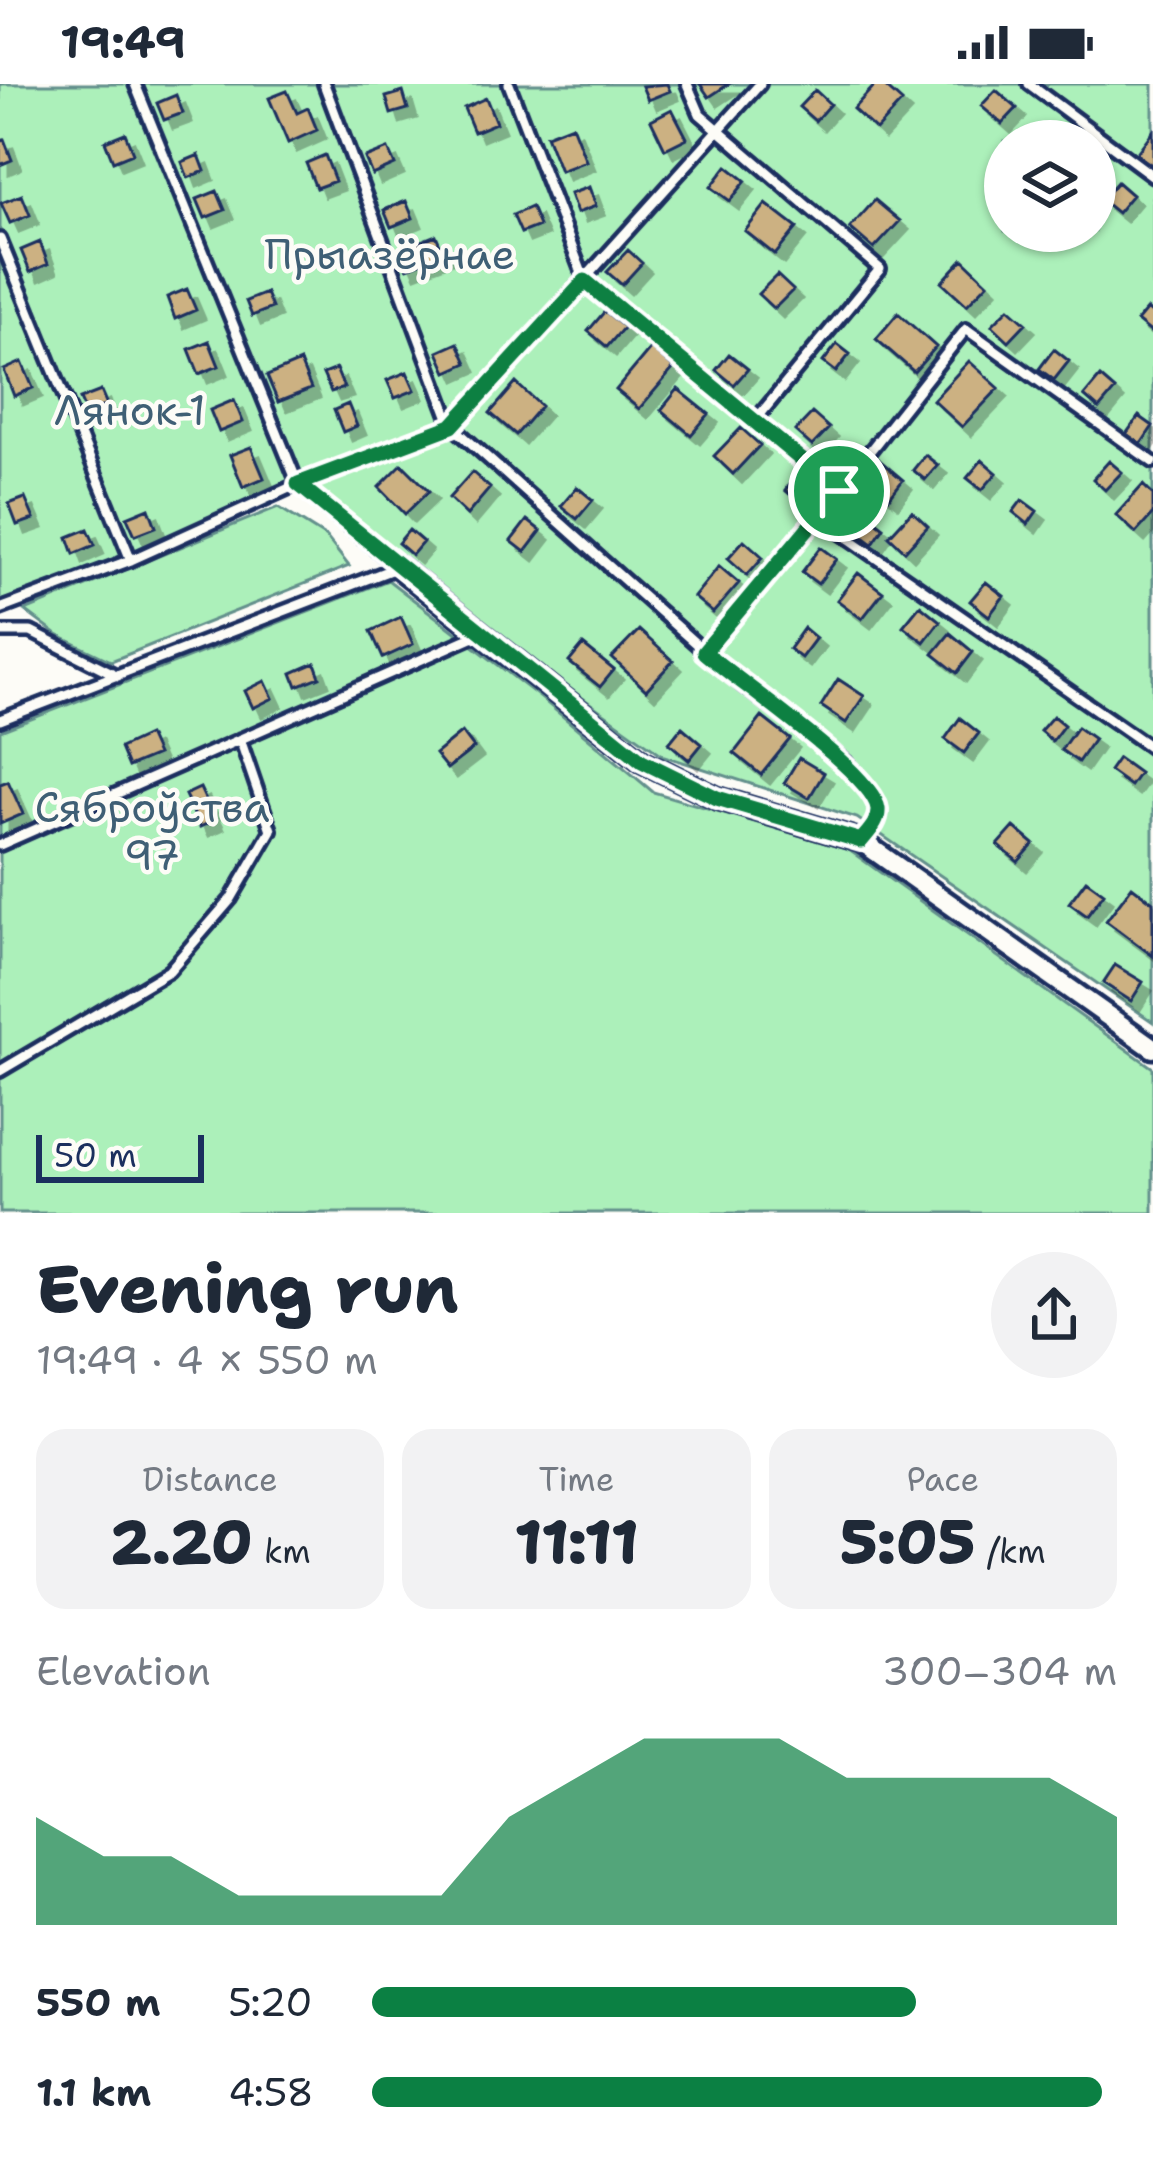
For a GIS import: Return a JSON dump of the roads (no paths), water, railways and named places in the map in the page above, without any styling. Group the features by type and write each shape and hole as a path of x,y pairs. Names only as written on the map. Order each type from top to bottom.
{"street":[{"path":"398,568 642,761 717,798 861,841 1153,1048"}],"lane":[{"path":"0,720 398,568 298,484 135,84"},
{"path":"324,84 452,426 742,685 846,762 878,805 877,820 861,841"},
{"path":"509,84 585,281 839,491"},
{"path":"687,84 700,114 880,269 754,422"},
{"path":"0,609 131,560 298,484 452,426 760,84"},
{"path":"1029,84 1153,176"},
{"path":"0,239 131,560"},
{"path":"704,652 966,329 1153,462"},
{"path":"818,517 1153,749"},
{"path":"0,632 31,632 118,676"},
{"path":"0,845 484,632"},
{"path":"0,1071 170,971 231,898 271,830 240,739"}],"park label":[{"name":"Прыазёрнае","path":"390,254"},
{"name":"Лянок-1","path":"130,410"},
{"name":"Сяброўства 97","path":"152,831"}]}
